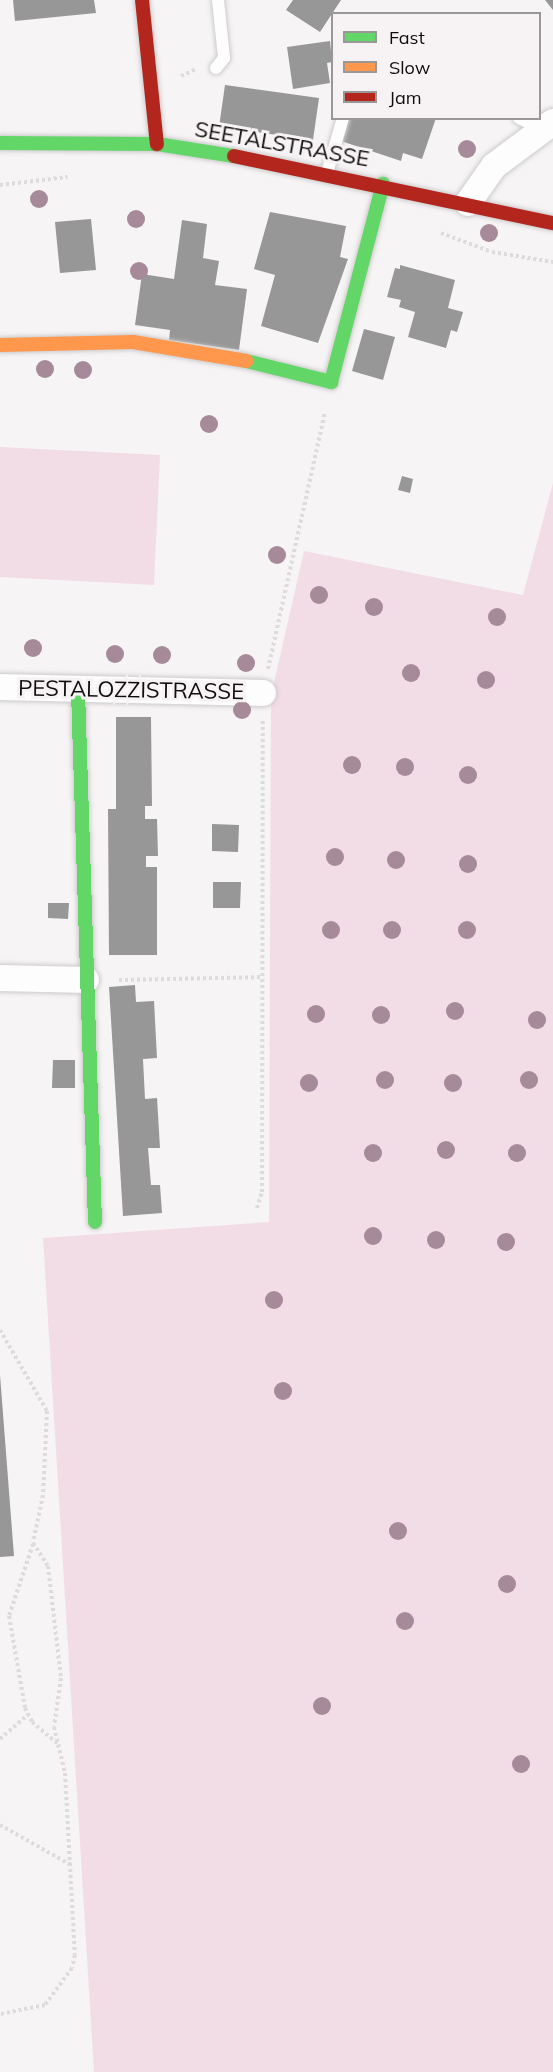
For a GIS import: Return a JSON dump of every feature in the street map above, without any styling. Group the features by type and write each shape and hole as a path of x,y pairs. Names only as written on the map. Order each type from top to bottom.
{"street":[{"path":"142,0 157,144"},
{"path":"468,203 494,166 548,125"},
{"name":"SEETALSTRASSE","path":"0,143 157,144 383,184 553,222"},
{"path":"0,345 91,340 133,342 233,358 331,382 383,184"},
{"name":"PESTALOZZISTRASSE","path":"0,687 78,691 263,693"},
{"path":"78,691 95,1222"},
{"path":"0,978 86,980"}],"lane":[{"path":"216,68 224,58 218,0"},
{"path":"327,173 342,120"},
{"path":"527,120 548,125"}],"path":[{"path":"0,185 80,174"},
{"path":"430,227 459,242 492,252 553,262"},
{"path":"257,1208 262,1192 263,693 331,382"},
{"path":"86,980 262,977"},
{"path":"0,1330 47,1411 43,1495 33,1543 9,1616 28,1715 58,1743"},
{"path":"0,2014 45,2005 72,1968 71,1865 65,1773 54,1727 61,1678 48,1566 33,1543"},
{"path":"0,1739 28,1715"},
{"path":"0,1825 71,1865"}],"shaded area":[{"path":"0,447 160,455 154,585 0,577"},
{"path":"553,483 553,2072 94,2072 43,1238 269,1222 271,696 304,551 523,595"}],"building":[{"path":"13,0 94,0 96,13 15,21"},
{"path":"293,0 341,0 320,32 286,10"},
{"path":"545,0 553,0 553,10"},
{"path":"330,41 331,62 327,63 330,83 293,89 287,47"},
{"path":"225,85 319,98 313,140 219,127"},
{"path":"347,120 435,120 422,159 403,153 401,161 341,141"},
{"path":"270,212 346,226 340,257 348,259 318,343 261,326 275,275 254,269"},
{"path":"91,219 96,270 60,273 55,222"},
{"path":"182,220 207,224 203,258 219,261 215,285 247,289 239,350 169,340 170,330 135,325 142,274 174,279"},
{"path":"400,265 455,280 448,308 463,312 457,332 451,330 446,348 408,337 415,312 399,307 401,300 387,297 395,268 400,269"},
{"path":"364,329 395,337 383,380 352,371"},
{"path":"402,476 413,479 410,493 398,490"},
{"path":"116,717 151,717 152,806 145,806 145,819 157,819 158,856 146,856 146,867 157,867 157,955 109,955 108,809 116,809"},
{"path":"212,824 239,825 238,852 212,851"},
{"path":"213,882 241,882 240,908 213,908"},
{"path":"48,903 69,903 68,919 48,918"},
{"path":"135,985 136,1002 154,1001 157,1058 143,1059 145,1099 157,1098 160,1148 148,1148 151,1185 160,1185 162,1213 123,1216 109,987"},
{"path":"53,1060 75,1060 75,1088 52,1088"},
{"path":"0,1375 14,1556 0,1557"}],"traffic: fast":[{"path":"0,143 157,144 234,156"},
{"path":"246,361 331,382 383,184"},
{"path":"78,691 95,1222"}],"traffic: slow":[{"path":"0,345 133,342 246,361"}],"traffic: jam":[{"path":"142,0 157,144"},
{"path":"234,156 553,223"}]}
